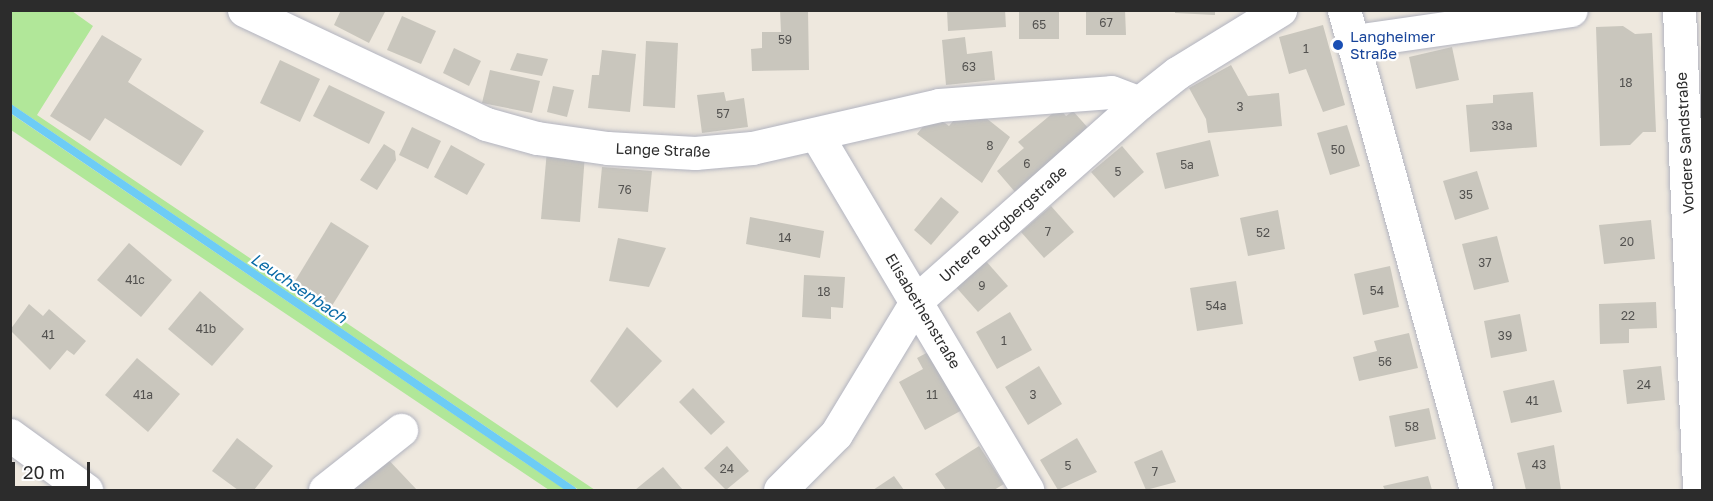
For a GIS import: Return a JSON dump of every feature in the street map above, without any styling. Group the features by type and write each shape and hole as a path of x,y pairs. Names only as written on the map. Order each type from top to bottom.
{"street":[{"name":"Lange Straße","path":"244,10 486,124 537,138 695,153 752,148 939,105 1111,92 1139,103"},
{"name":"Untere Burgbergstraße","path":"780,490 836,434 917,300 1139,103 1177,73 1280,10"},
{"path":"1344,10 1355,41 1476,490"},
{"path":"1355,41 1571,10"},
{"name":"Vordere Sandstraße","path":"1679,10 1696,231 1699,490"},
{"name":"Elisabethenstraße","path":"816,134 917,300 1027,490"},
{"path":"325,490 401,430"},
{"path":"10,435 86,490"}],"green space":[{"path":"10,11 72,11 93,26 37,115 595,490 579,490 11,104"},
{"path":"10,113 566,490 549,490 11,130"}],"building":[{"path":"341,10 386,10 369,43 334,25"},
{"path":"780,10 808,10 809,70 752,71 751,49 762,48 762,32 781,32"},
{"path":"947,10 1005,10 1006,27 948,31"},
{"path":"1019,10 1059,10 1059,39 1019,39"},
{"path":"1086,10 1125,10 1126,35 1086,35"},
{"path":"1175,10 1215,10 1215,15 1175,13"},
{"path":"402,16 436,31 421,64 387,50"},
{"path":"1323,25 1345,105 1323,112 1306,69 1289,74 1279,37"},
{"path":"1623,26 1635,34 1652,33 1656,132 1643,132 1630,145 1600,146 1596,27"},
{"path":"102,35 142,59 128,82 204,131 181,166 105,118 90,141 50,116"},
{"path":"965,37 967,54 992,51 995,80 946,85 942,40"},
{"path":"646,41 678,43 675,108 643,106"},
{"path":"1452,47 1459,80 1416,89 1409,57"},
{"path":"454,48 481,61 469,86 443,73"},
{"path":"602,50 636,54 630,112 588,108 592,75 599,75"},
{"path":"517,53 548,59 542,76 510,70"},
{"path":"280,60 320,79 300,122 260,103"},
{"path":"1231,65 1248,96 1279,93 1282,126 1208,133 1206,119 1189,88"},
{"path":"490,70 540,81 532,113 482,103"},
{"path":"329,85 385,112 369,144 313,116"},
{"path":"553,86 574,90 567,117 547,112"},
{"path":"724,92 726,101 744,98 748,127 702,133 697,95"},
{"path":"1533,92 1537,147 1470,152 1466,105 1493,103 1493,95"},
{"path":"1059,108 1066,116 1073,111 1089,129 1015,192 997,171 1024,148 1018,142"},
{"path":"976,110 1010,137 982,183 917,134 933,114 949,126 959,114"},
{"path":"1347,125 1360,166 1330,175 1317,133"},
{"path":"412,127 441,141 428,169 399,155"},
{"path":"1210,140 1219,176 1165,189 1156,153"},
{"path":"384,144 395,151 396,160 377,190 360,180"},
{"path":"451,145 485,164 467,195 434,177"},
{"path":"1122,146 1144,172 1114,198 1091,172"},
{"path":"547,150 585,154 580,222 541,219"},
{"path":"602,167 652,171 648,212 598,208"},
{"path":"1477,171 1489,209 1455,220 1443,181"},
{"path":"941,197 959,212 931,245 914,230"},
{"path":"1051,206 1074,232 1044,258 1021,232"},
{"path":"1278,210 1285,249 1248,256 1240,218"},
{"path":"750,217 824,231 820,258 746,244"},
{"path":"1651,220 1655,259 1604,264 1599,225"},
{"path":"331,222 369,246 330,309 292,286"},
{"path":"1497,236 1509,282 1474,290 1462,244"},
{"path":"618,238 666,248 649,287 609,281"},
{"path":"129,243 172,280 141,317 97,280"},
{"path":"985,260 1008,286 978,312 955,286"},
{"path":"1390,266 1399,307 1363,315 1354,274"},
{"path":"804,275 845,277 843,308 831,307 831,319 802,317"},
{"path":"1236,281 1243,324 1197,331 1190,288"},
{"path":"200,291 244,329 212,366 168,329"},
{"path":"1656,302 1657,328 1629,329 1629,343 1600,344 1599,304"},
{"path":"29,304 43,316 49,309 86,341 74,355 67,350 50,370 10,330"},
{"path":"1010,312 1032,350 997,369 976,332"},
{"path":"1520,314 1527,351 1491,358 1484,321"},
{"path":"627,327 662,361 617,408 590,381"},
{"path":"1409,333 1418,368 1359,381 1353,357 1377,351 1374,341"},
{"path":"934,349 966,408 925,430 899,382 923,369 917,358"},
{"path":"137,358 180,394 148,432 105,395"},
{"path":"1039,366 1062,404 1028,425 1005,387"},
{"path":"1661,366 1665,400 1627,404 1623,370"},
{"path":"1554,380 1562,412 1511,423 1503,391"},
{"path":"693,388 725,422 711,435 679,402"},
{"path":"1429,408 1436,439 1395,447 1389,416"},
{"path":"237,438 273,466 254,490 238,490 212,471"},
{"path":"1077,438 1097,472 1058,490 1040,460"},
{"path":"1554,445 1561,490 1526,490 1517,453"},
{"path":"727,446 749,471 726,490 704,468"},
{"path":"979,446 1004,484 994,490 946,490 935,474"},
{"path":"1162,450 1176,482 1146,490 1134,462"},
{"path":"384,455 417,490 345,490"},
{"path":"663,467 683,490 635,490"},
{"path":"894,476 904,490 873,490"},
{"path":"1428,476 1432,490 1385,490 1383,486"}],"waterway":[{"name":"Leuchsenbach","path":"10,108 572,490"}],"place":[{"name":"Langheimer Straße","path":"1338,45"}]}
